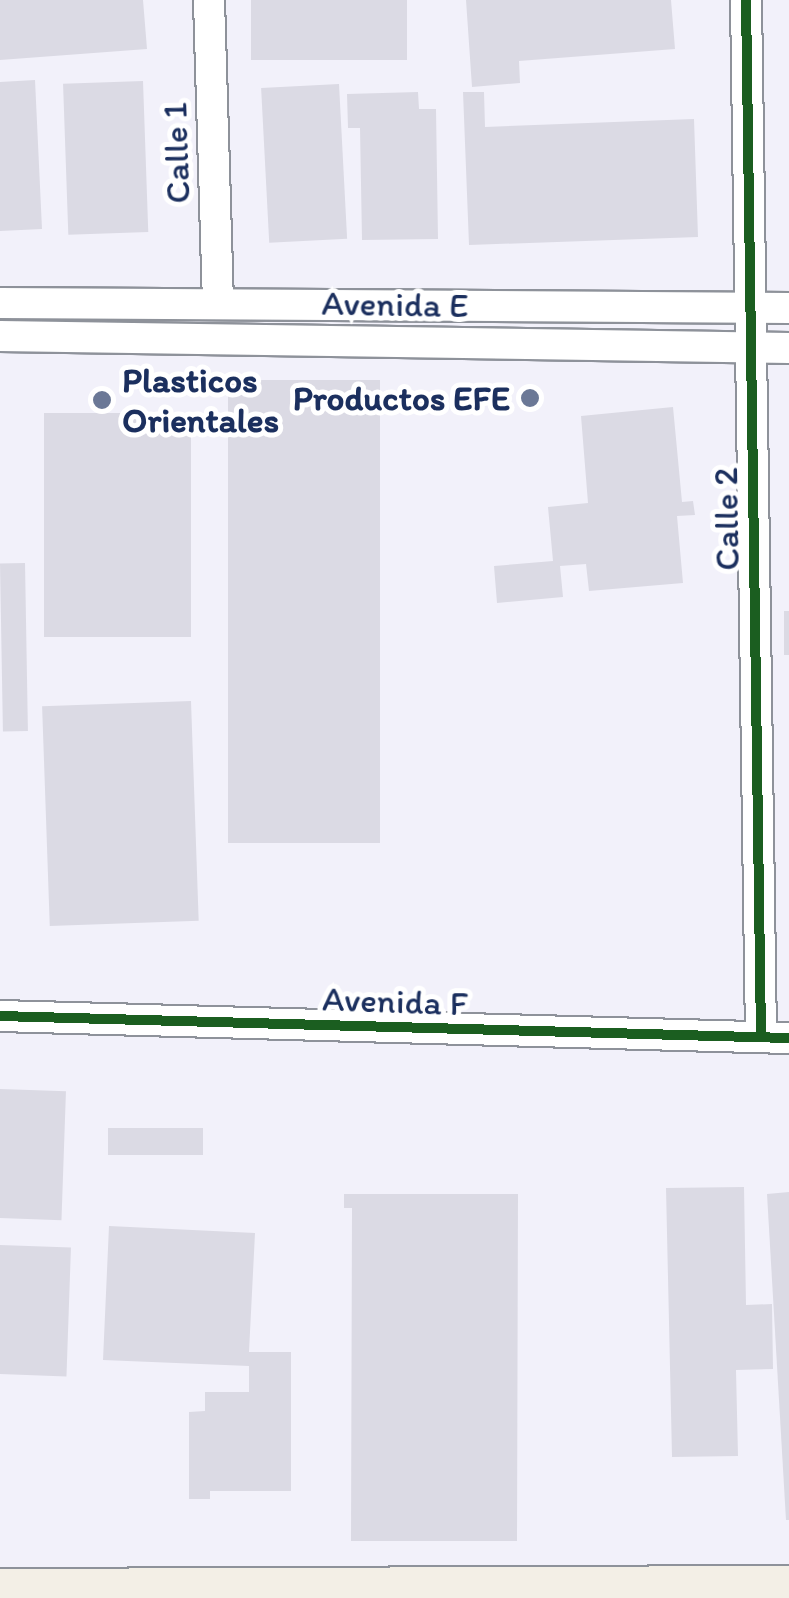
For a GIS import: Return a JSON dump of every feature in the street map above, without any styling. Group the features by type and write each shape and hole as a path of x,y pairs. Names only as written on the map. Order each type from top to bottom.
{"main road":[{"path":"0,1588 789,1585"}],"street":[{"name":"Calle 1","path":"210,0 218,304"},
{"name":"Calle 2","path":"746,0 751,348 775,1037"},
{"name":"Avenida E","path":"0,303 789,308"},
{"name":"Avenida E","path":"0,336 789,348"},
{"name":"Avenida F","path":"0,1016 775,1037"}],"shaded area":[{"path":"0,0 789,0 789,1572 379,1578 0,1568"}],"building":[{"path":"0,0 143,0 147,49 0,60"},
{"path":"251,0 407,0 407,60 251,60"},
{"path":"466,0 671,0 675,49 519,61 520,83 472,87"},
{"path":"35,80 42,229 0,231 0,82"},
{"path":"143,81 148,232 68,235 63,84"},
{"path":"339,84 347,239 269,243 261,88"},
{"path":"418,92 419,109 436,109 438,239 362,240 360,128 348,128 347,94"},
{"path":"463,92 484,92 485,127 694,119 698,237 469,245"},
{"path":"228,380 380,380 380,843 228,843"},
{"path":"673,407 682,502 693,501 695,515 677,516 683,583 589,591 586,564 560,566 563,597 497,603 494,566 553,561 548,507 588,503 581,416"},
{"path":"44,413 191,413 191,637 44,637"},
{"path":"0,563 25,563 28,731 3,731"},
{"path":"784,611 789,611 789,655 784,655"},
{"path":"191,701 199,921 50,926 42,706"},
{"path":"0,1089 66,1091 61,1220 0,1218"},
{"path":"108,1128 203,1128 203,1155 108,1155"},
{"path":"744,1187 746,1305 772,1304 773,1369 736,1370 738,1456 672,1457 666,1188"},
{"path":"789,1192 789,1520 786,1520 767,1194"},
{"path":"344,1194 518,1194 517,1541 351,1541 352,1208 344,1208"},
{"path":"109,1226 255,1233 249,1352 291,1352 291,1491 210,1491 210,1499 189,1499 189,1412 205,1411 205,1392 249,1392 249,1366 103,1360"},
{"path":"0,1245 71,1247 66,1376 0,1374"}],"cycle path":[{"path":"746,0 761,1037"},
{"path":"0,1016 789,1038"}],"place":[{"name":"Productos EFE","path":"530,398"},
{"name":"Plasticos Orientales","path":"102,400"}]}
